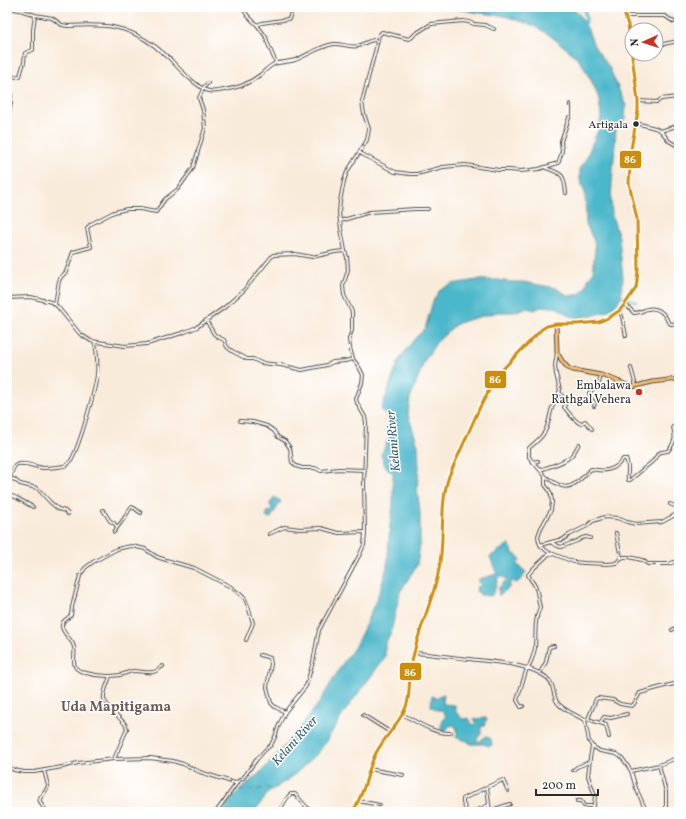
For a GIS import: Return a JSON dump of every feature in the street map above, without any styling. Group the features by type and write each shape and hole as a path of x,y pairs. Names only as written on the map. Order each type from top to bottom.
{"main road":[{"path":"624,7 627,22"},
{"path":"353,812 364,787 376,752 402,714 408,702 410,673 414,653 440,569 445,486 479,409 494,381 501,370 542,329 556,324 599,322 619,311 635,291 638,281 637,219 629,183 631,149 638,111 633,62"},
{"path":"556,324 557,352 568,368 601,375 629,386 679,379"}],"street":[{"path":"242,7 266,37 276,63"},
{"path":"257,25 262,22 289,19 293,7"},
{"path":"7,8 52,18 68,26 103,25 114,26 128,31 151,43 203,89 209,92 236,88 245,85 276,63 295,60 329,45 337,43 357,46 371,40 375,40 377,44"},
{"path":"7,124 11,103 11,78 20,76 25,53 33,50 35,15"},
{"path":"625,16 665,16 674,22"},
{"path":"216,812 238,782 271,744 275,738 285,712 306,686 313,662 319,630 364,545 366,423 365,417 358,407 356,400 363,376 353,359 350,348 349,339 352,330 352,312 344,295 343,286 348,270 340,221 340,201 344,181 352,164 367,140 369,129 362,102 379,35 382,32 409,39 431,24 463,22 485,25 494,29"},
{"path":"664,44 679,42"},
{"path":"55,304 59,281 66,272 73,252 91,247 87,228 91,224 114,212 127,209 140,209 156,212 165,200 178,189 193,168 205,128 200,98 203,89 208,82"},
{"path":"638,102 657,102 661,99 679,96"},
{"path":"360,153 395,172 410,174 418,174 443,167 465,165 499,170 520,171 544,168 558,164 562,151 561,141 570,115 570,104"},
{"path":"636,123 661,131 669,141 679,147"},
{"path":"661,131 678,126"},
{"path":"544,168 558,172 562,176 565,183 566,193"},
{"path":"7,178 9,184"},
{"path":"340,221 370,212 428,209"},
{"path":"7,298 31,297 55,304 80,334 91,341 125,346 147,344 198,327 225,307 244,290 274,255 295,254 312,257 345,251"},
{"path":"626,303 634,313 648,309 656,309 665,315 668,322 671,324 679,322"},
{"path":"619,311 622,316 626,336"},
{"path":"206,320 214,334 224,340 232,351 261,363 281,365 302,370 327,365 333,362 353,359"},
{"path":"7,484 14,466 17,464 43,468 63,466 71,461 78,446 89,410 97,375 95,341"},
{"path":"557,352 555,366 560,387 559,392 551,410 551,416 543,436 529,448 529,457 545,476 566,487 580,481 591,469 600,471 609,470 623,459 626,459 629,466 627,475 628,480 630,480 658,454 668,451 674,440 675,434 673,428"},
{"path":"632,368 636,386"},
{"path":"594,406 595,403 590,398 589,393 599,383 601,375"},
{"path":"559,392 566,402 564,407 571,416 579,424 585,421 592,429"},
{"path":"240,421 252,422 267,426 274,431 278,438 284,441 290,448 292,462 296,466 302,468 314,468 321,471 339,469 365,470"},
{"path":"540,470 566,460 574,454 579,444"},
{"path":"533,462 538,461"},
{"path":"545,476 545,485 549,490 552,502 551,510 538,536 540,545 550,553 574,562 584,563 616,563 624,557 642,560 648,564 669,564 679,560"},
{"path":"9,480 12,479 20,484 37,488 58,509 65,511 68,514"},
{"path":"7,494 33,507"},
{"path":"670,504 679,508"},
{"path":"114,532 131,508 134,508 141,513"},
{"path":"103,510 110,521 117,527"},
{"path":"540,545 562,540 593,521 605,517 617,518 636,524 648,524 662,522 679,514"},
{"path":"269,534 284,527 300,529 322,528 339,532 365,532"},
{"path":"616,533 621,558"},
{"path":"551,542 561,547 582,538 590,538"},
{"path":"163,666 154,672 148,673 144,671 134,671 126,672 121,675 110,676 93,675 78,671 75,667 75,650 62,629 62,624 71,615 80,576 85,568 117,549 132,546 145,549 162,558 194,568 231,587 245,599 253,623 246,640"},
{"path":"523,706 521,707 517,700 534,649 537,614 540,607 536,586 532,583 528,575 550,553"},
{"path":"672,630 679,626"},
{"path":"540,673 546,662 549,646 554,646"},
{"path":"414,653 500,662 540,673 552,684 557,702 561,706 572,713 606,725 609,737"},
{"path":"260,655 270,658 271,664 267,687 271,703 275,707 285,712"},
{"path":"110,676 104,699 126,724 127,729 114,759"},
{"path":"645,812 631,771 623,759 620,756 610,752 600,751 592,746 588,740 587,719 596,699 598,698 612,700 620,704 632,706 640,693 679,683"},
{"path":"402,714 435,730 447,734 452,733"},
{"path":"600,723 604,717 611,718 627,714"},
{"path":"363,715 390,732"},
{"path":"592,746 588,776 595,796 593,812"},
{"path":"631,771 659,765 679,756"},
{"path":"7,766 14,770 34,772 78,763 114,759 150,758 173,761 200,772 232,782 238,782"},
{"path":"573,770 589,762"},
{"path":"659,765 666,792 666,812"},
{"path":"369,769 403,775"},
{"path":"44,770 48,788 40,796 40,804 47,812"},
{"path":"467,812 462,801 463,799 486,787 503,780 508,791"},
{"path":"486,787 491,812 495,809 510,804"},
{"path":"274,812 280,812 287,799 293,794 295,794 311,812"},
{"path":"358,800 380,805"},
{"path":"577,801 581,802 584,806 594,806"},
{"path":"472,812 489,805"}],"water":[{"name":"Kelani River","path":"451,7 570,7 579,14 588,30 594,46 609,67 626,106 625,119 616,129 611,198 612,216 619,237 623,279 621,296 617,304 608,311 592,316 576,318 558,308 542,306 535,310 527,308 513,312 498,312 464,321 455,325 436,343 425,360 410,398 408,415 418,445 419,468 417,487 420,512 420,544 417,565 400,592 391,632 385,644 385,657 348,707 319,752 292,777 269,792 254,812 224,812 233,796 263,770 299,729 319,703 343,663 354,648 379,593 387,567 390,524 393,506 393,473 385,466 381,455 392,427 384,412 381,410 399,360 416,337 425,329 433,301 440,290 452,284 477,280 497,280 523,282 556,288 569,296 580,294 586,287 593,272 595,248 594,241 586,224 585,193 580,180 580,168 587,157 599,128 601,116 599,99 593,84 582,64 572,53 548,34 532,25 505,16 473,12"},
{"path":"274,497 281,501 271,518 267,518 266,516 268,511 270,512 272,508 270,503"},
{"path":"509,544 513,552 511,554 515,554 519,557 520,561 517,564 526,572 522,579 516,583 511,580 509,588 499,595 498,589 507,579 499,575 494,592 491,596 481,595 476,591 477,587 481,586 479,579 497,574 490,557"},
{"path":"444,694 443,704 455,705 456,712 463,719 469,718 471,723 474,725 476,723 474,719 486,718 486,724 481,727 481,734 477,739 477,742 480,742 486,736 491,739 492,745 471,744 455,737 457,736 457,729 454,725 449,726 446,731 441,730 442,723 446,716 442,710 437,710 431,706 432,696 436,698"}],"waterway":[{"path":"582,7 586,17 586,22 583,28"},
{"path":"621,296 637,302"}],"ferry route":[{"path":"239,791 278,787"}],"transit line":[{"name":"86","path":"353,812 362,794 376,753 406,707 409,695 410,669 437,580 441,558 443,510 446,487 449,476 479,409 494,381 501,371 542,329 556,324 599,322 619,311 636,288 638,269 637,219 629,183 631,149 638,111 638,101 628,25 624,7"}],"place":[{"name":"Artigala","path":"636,124"},
{"name":"Embalawa Rathgal Vehera","path":"639,392"}],"district":[{"name":"Uda Mapitigama","path":"116,706"}]}
